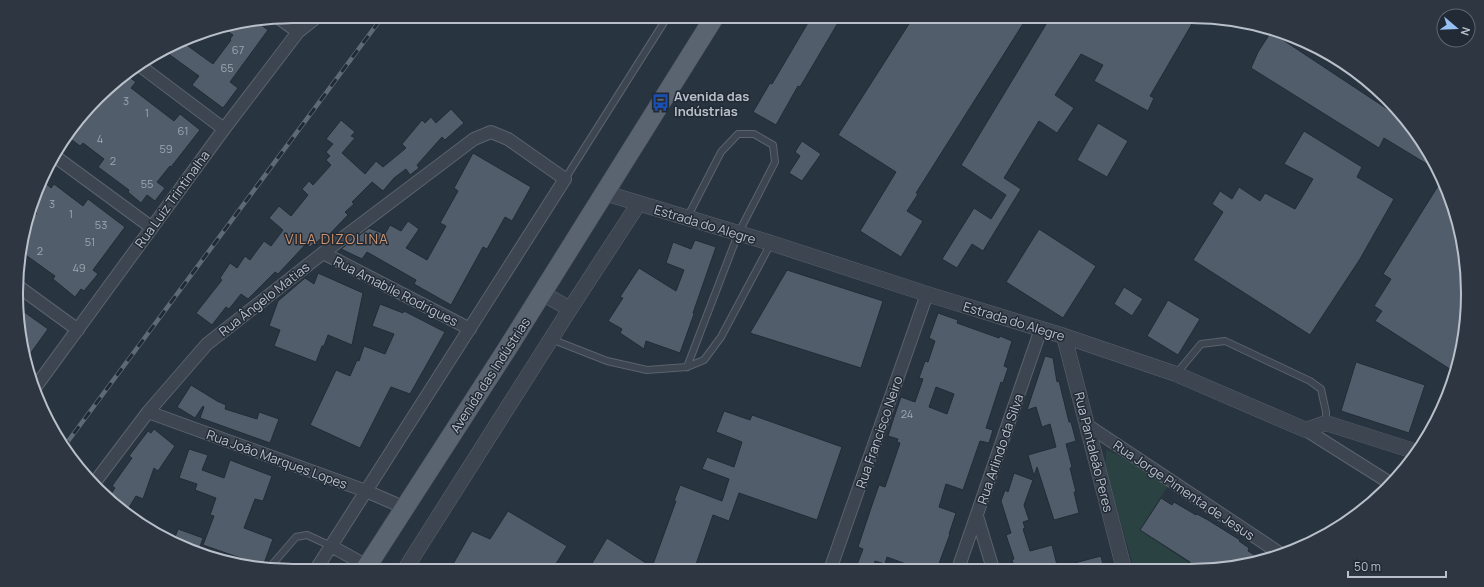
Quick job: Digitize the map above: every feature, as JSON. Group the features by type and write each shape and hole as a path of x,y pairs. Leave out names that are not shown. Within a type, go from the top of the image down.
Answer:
{"main road":[{"name":"Avenida das Indústrias","path":"368,564 542,293 711,23"}],"street":[{"path":"287,23 298,32"},
{"name":"Rua Luiz Trintinalha","path":"38,383 224,129 298,32 309,23"},
{"path":"144,69 224,129"},
{"name":"Rua Ângelo Matias","path":"97,479 148,412 207,344 323,253 474,139 491,132 508,139 565,179"},
{"path":"58,159 151,227"},
{"path":"319,564 565,179"},
{"name":"Estrada do Alegre","path":"605,193 1064,336 1176,374 1306,430"},
{"path":"408,564 550,339 639,203"},
{"name":"Rua Amabile Rodrigues","path":"323,253 470,329"},
{"path":"23,290 78,330"},
{"path":"542,293 570,309"},
{"name":"Rua Francisco Neiro","path":"832,564 927,294"},
{"name":"Rua Arlindo da Silva","path":"960,564 1041,329"},
{"name":"Rua Pantaleão Peres","path":"1064,336 1123,564"},
{"name":"Rua João Marques Lopes","path":"148,412 366,491 405,508"},
{"path":"1306,430 1326,423 1411,450"},
{"name":"Rua Jorge Pimenta de Jesus","path":"1087,425 1276,550"},
{"path":"1306,430 1386,481"},
{"path":"977,516 991,564"},
{"path":"331,546 359,564"}],"lane":[{"path":"565,179 664,23"},
{"path":"686,367 738,234 775,162 773,145 754,134 738,134 721,152 687,218"},
{"path":"550,339 607,361 647,370 686,367 704,360 721,337 771,244"},
{"path":"1176,374 1201,344 1225,341 1310,381 1320,389 1326,412 1326,423"},
{"path":"274,563 296,537 307,535 331,546"}],"green space":[{"path":"1106,450 1126,459 1169,484 1140,530 1189,563 1188,564 1133,564 1105,469"}],"building":[{"path":"808,23 838,23 800,87 798,86 776,125 753,112 770,83 772,84"},
{"path":"910,23 1024,23 916,193 918,194 907,211 923,221 901,257 860,231 896,172 838,135"},
{"path":"1047,23 1192,23 1150,96 1154,98 1148,111 1094,81 1103,65 1081,54 1055,95 1074,108 1057,133 1039,121 1004,178 1021,189 983,251 972,244 957,268 942,259 974,208 991,219 1006,195 961,165"},
{"path":"261,25 268,30 230,82 238,88 223,108 192,85 199,76 168,54 187,45 213,64 233,35 227,31"},
{"path":"1269,35 1281,39 1390,111 1415,143 1429,165 1384,138 1379,148 1251,68 1258,52"},
{"path":"130,78 136,82 131,88 174,121 180,114 200,130 171,167 170,166 157,182 165,188 155,201 147,195 141,203 128,192 129,190 98,167 104,159 83,143 80,146 71,140 79,129 102,102"},
{"path":"451,109 464,123 445,140 442,137 417,165 419,168 410,175 406,169 394,178 383,191 372,182 352,202 354,204 345,212 348,215 323,241 320,239 310,247 306,244 278,274 275,272 248,299 241,294 229,309 226,307 212,325 196,313 222,280 220,278 230,263 237,268 245,256 250,260 264,241 271,246 283,230 269,218 279,206 291,216 308,195 302,189 309,181 313,185 331,165 326,160 330,156 326,152 333,144 326,139 341,120 355,132 351,136 355,138 342,153 365,174 376,161 383,167 406,148 402,144 422,120 425,123 431,117 436,123"},
{"path":"1098,123 1128,141 1107,177 1077,160"},
{"path":"1304,131 1362,167 1357,177 1394,199 1360,259 1310,335 1193,260 1223,212 1212,204 1220,191 1232,199 1239,187 1260,201 1265,193 1295,209 1313,179 1284,164"},
{"path":"802,141 821,154 802,181 789,173 800,156 795,152"},
{"path":"473,153 531,187 512,221 505,217 487,249 483,247 451,305 414,284 416,280 367,252 362,259 341,249 369,228 385,234 390,225 401,231 408,221 419,229 406,248 427,260 446,226 440,223 458,191 454,188"},
{"path":"47,184 51,188 54,184 83,206 88,199 125,227 93,270 98,274 84,291 81,289 75,297 53,279 55,276 26,255 32,223 37,213 35,212"},
{"path":"1438,186 1452,223 1459,258 1461,294 1459,329 1450,369 1375,321 1382,311 1374,306 1391,279 1383,274"},
{"path":"1039,229 1096,266 1063,318 1006,282"},
{"path":"695,240 716,247 680,353 646,341 644,349 620,333 622,329 608,321 623,298 620,297 639,268 676,291 684,270 666,263 673,242 691,249"},
{"path":"787,270 883,301 861,368 750,333"},
{"path":"318,273 363,293 352,345 328,335 316,362 274,346 280,330 269,326 278,301 305,278 314,284"},
{"path":"1124,287 1143,299 1132,316 1114,304"},
{"path":"1168,300 1200,319 1178,355 1147,336"},
{"path":"380,304 403,313 404,311 445,332 410,394 391,387 360,448 310,425 336,370 350,376 357,360 359,361 364,346 385,354 394,334 372,326"},
{"path":"24,312 48,329 30,354 25,329"},
{"path":"938,313 958,320 957,323 1012,341 1004,366 1008,368 1003,383 1001,382 986,428 993,430 989,443 980,441 963,490 946,484 939,507 956,513 939,564 906,564 887,557 885,564 875,561 874,564 857,564 863,549 858,547 879,485 885,487 900,443 897,442 898,439 888,436 894,417 901,397 915,402 923,379 919,378 925,361 928,362 935,341 929,338","holes":["936,387 954,394 947,414 929,407"]},
{"path":"1045,356 1053,358 1057,382 1059,381 1069,422 1071,422 1076,441 1066,444 1072,467 1070,468 1079,513 1054,520 1037,467 1034,476 1028,455 1056,447 1050,424 1042,427 1036,407 1027,410"},
{"path":"1356,362 1425,385 1409,433 1341,411"},
{"path":"191,385 226,405 225,409 257,419 259,412 279,419 270,443 200,418 204,407 203,406 195,418 177,407"},
{"path":"724,411 750,420 752,415 842,447 817,520 739,493 729,521 713,515 696,564 653,564 676,501 674,501 680,485 722,501 729,479 702,469 707,457 734,467 742,442 716,432"},
{"path":"154,429 175,446 158,471 154,468 143,499 136,496 129,508 111,494 115,488 112,486 132,458 129,456 148,431 151,433"},
{"path":"189,449 208,455 202,470 224,478 230,460 272,476 263,501 255,499 244,528 273,539 264,562 245,560 203,545 214,516 210,515 216,498 195,490 197,484 179,478"},
{"path":"1014,473 1033,480 1024,505 1029,520 1023,522 1025,528 1023,529 1030,551 1052,545 1057,564 1013,564 1012,560 1014,559 1006,535 1011,533 1001,501 1005,490 1008,492"},
{"path":"1161,498 1172,505 1174,502 1208,520 1240,540 1239,541 1249,548 1248,551 1256,556 1226,562 1189,564 1190,562 1140,530"},
{"path":"508,511 567,546 556,564 453,564 472,531 490,539"},
{"path":"178,529 203,538 200,547 175,537"},
{"path":"607,538 647,564 592,564"},
{"path":"1101,556 1103,564 1071,564"}],"railway":[{"path":"68,442 378,23"}],"place":[{"name":"Avenida das Indústrias","path":"661,103"}],"district":[{"name":"VILA DIZOLINA","path":"337,239"}]}
